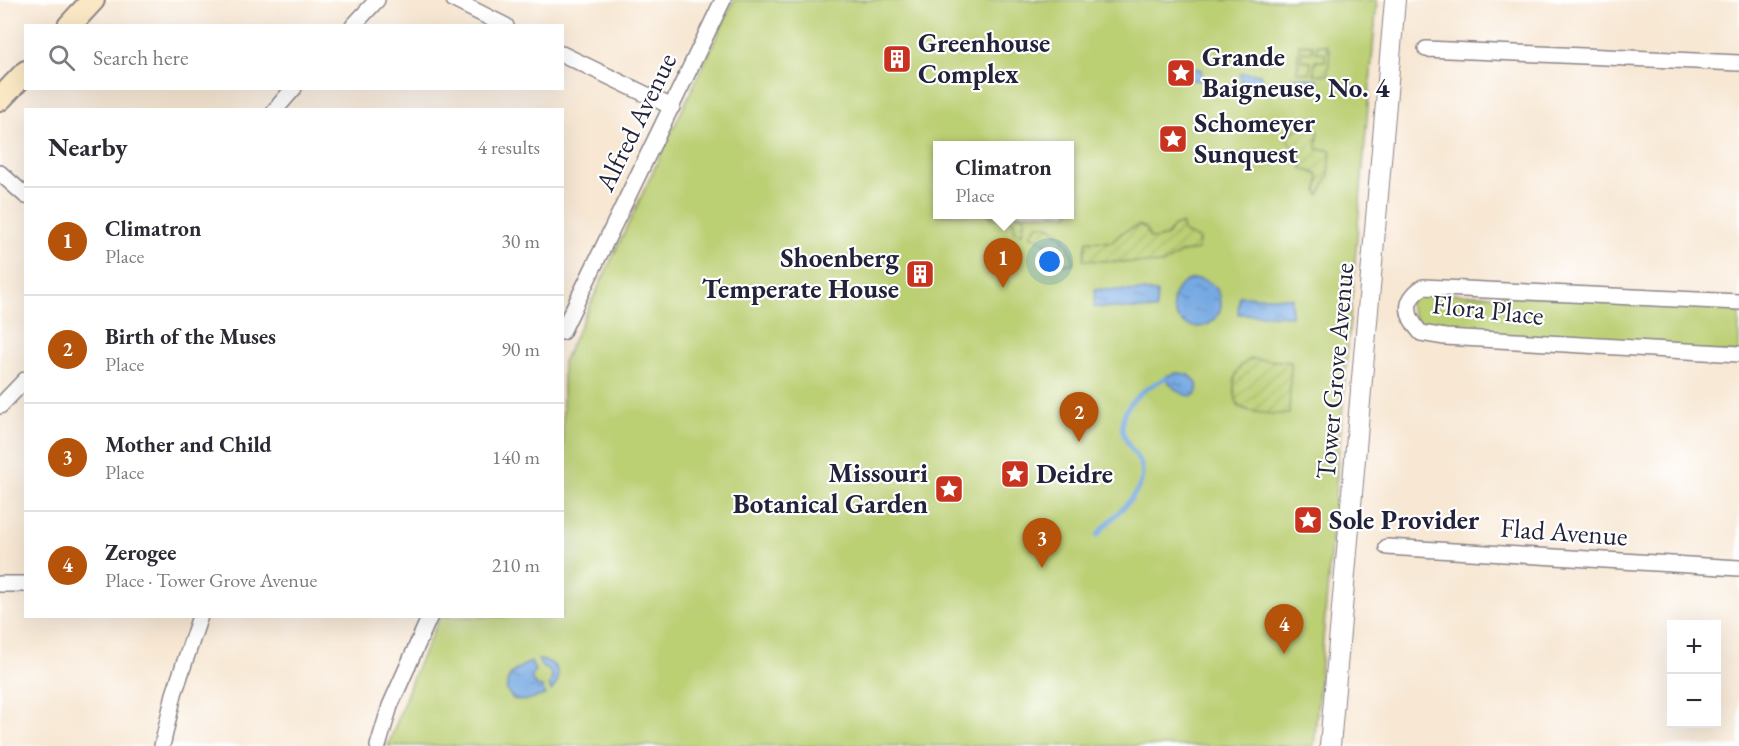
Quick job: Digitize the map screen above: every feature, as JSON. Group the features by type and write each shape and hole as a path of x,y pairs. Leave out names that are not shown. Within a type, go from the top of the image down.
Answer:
{"main road":[{"path":"71,24 93,0"},
{"path":"0,99 24,74"}],"street":[{"path":"355,24 377,0"},
{"path":"454,0 502,24"},
{"name":"Alfred Avenue","path":"564,328 723,0"},
{"name":"Tower Grove Avenue","path":"1330,746 1395,0"},
{"path":"1426,49 1739,63"},
{"path":"564,55 672,107"},
{"path":"276,108 292,90"},
{"path":"0,173 24,194"},
{"name":"Flora Place","path":"1739,302 1423,287 1413,293 1408,313 1421,333 1445,337 1739,354"},
{"path":"564,293 577,300"},
{"path":"0,406 24,381"},
{"name":"Flad Avenue","path":"1387,547 1739,568"},
{"path":"0,584 24,585"},
{"path":"162,746 174,694 199,618"},
{"path":"378,746 394,696 429,618"}],"green space":[{"name":"Missouri Botanical Garden","path":"734,0 1377,0 1314,746 388,746 416,669 440,618 564,618 564,360"},
{"path":"1299,44 1313,45 1312,52 1302,51 1301,60 1311,61 1310,73 1297,72"},
{"path":"1317,45 1327,45 1327,50 1330,50 1328,75 1314,74 1315,61 1325,61 1325,53 1316,52"},
{"path":"1302,127 1318,130 1317,149 1331,150 1329,175 1319,195 1317,192 1319,177 1302,168 1301,154 1288,140 1290,133"},
{"path":"999,219 1025,219 1022,233 1014,231 1014,221"},
{"path":"1182,224 1185,232 1199,239 1198,250 1182,252 1163,264 1083,260 1087,241 1112,242 1123,232 1139,225 1146,228 1150,238 1155,239 1167,236 1173,226"},
{"path":"1037,225 1051,228 1062,236 1070,249 1074,263 1063,265 1050,247 1030,235"},
{"path":"1413,293 1739,302 1739,354 1421,333 1409,304"},
{"path":"1252,359 1291,362 1289,414 1269,414 1239,407 1234,386 1235,379 1240,367"}],"water":[{"path":"1182,68 1201,69 1202,79 1200,81 1181,79 1177,73"},
{"path":"1240,74 1260,74 1264,81 1259,85 1241,84"},
{"path":"1293,77 1318,79 1317,90 1292,88"},
{"path":"1197,279 1214,286 1221,303 1214,320 1197,327 1180,320 1173,303 1180,286"},
{"path":"1095,289 1157,292 1156,310 1094,307"},
{"path":"1239,296 1292,298 1291,316 1238,314"},
{"path":"1176,373 1193,378 1197,384 1196,394 1192,396 1184,394 1173,387 1166,376"},
{"path":"538,660 550,663 557,671 557,681 551,691 549,685 551,674 542,667"},
{"path":"531,662 535,670 532,676 533,681 542,687 545,695 524,701 513,699 507,691 508,680 517,669"}],"waterway":[{"path":"1097,536 1135,494 1142,478 1140,462 1122,429 1126,410 1139,394 1166,378"}],"place":[{"name":"Greenhouse Complex","path":"897,59"},
{"name":"Grande Baigneuse, No. 4","path":"1181,73"},
{"name":"Schomeyer Sunquest","path":"1173,139"},
{"name":"Shoenberg Temperate House","path":"920,274"},
{"name":"Climatron","path":"1003,288"},
{"name":"Birth of the Muses","path":"1079,442"},
{"name":"Deidre","path":"1015,474"},
{"name":"Missouri Botanical Garden","path":"949,489"},
{"name":"Sole Provider","path":"1308,520"},
{"name":"Mother and Child","path":"1042,568"},
{"name":"Zerogee","path":"1284,654"}]}
